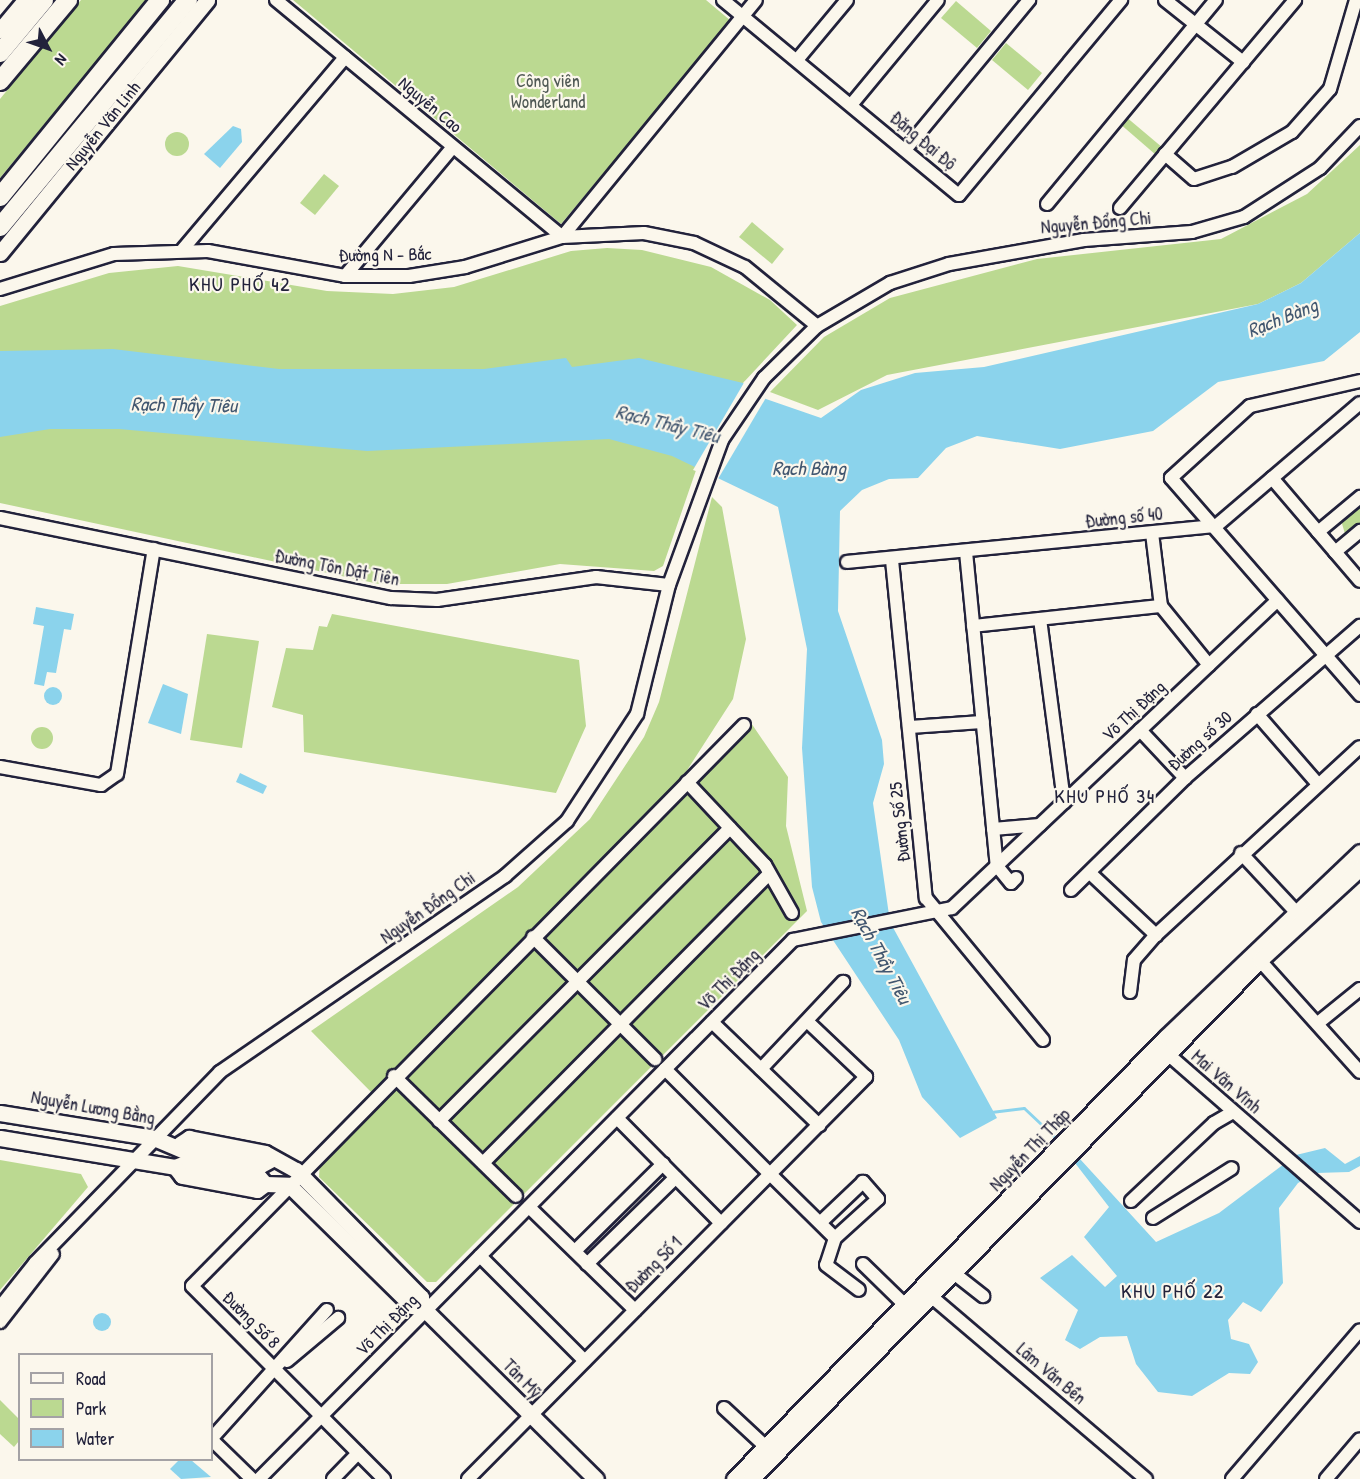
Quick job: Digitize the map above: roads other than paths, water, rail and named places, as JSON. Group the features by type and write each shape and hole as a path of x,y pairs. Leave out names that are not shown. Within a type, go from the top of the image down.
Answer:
{"highway":[{"path":"0,53 44,0"},
{"path":"0,81 68,0"},
{"name":"Nguyễn Văn Linh","path":"0,197 160,0"},
{"name":"Nguyễn Văn Linh","path":"0,227 188,0"}],"main road":[{"path":"0,30 25,0"},
{"name":"Nguyễn Văn Linh","path":"0,253 207,0"},
{"name":"Nguyễn Thị Thập","path":"751,1479 1058,1158 1256,956 1295,911 1360,852"},
{"name":"Nguyễn Thị Thập","path":"1256,956 1360,868"},
{"name":"Nguyễn Lương Bằng","path":"0,1113 154,1138 180,1144 185,1151 261,1165 270,1160 295,1180"},
{"path":"19,1142 25,1116"},
{"path":"0,1138 175,1167 182,1176 257,1190 265,1184 295,1180"},
{"name":"Nguyễn Thị Thập","path":"734,1479 906,1306 955,1274 1058,1158"},
{"name":"Tân Mỹ","path":"295,1180 355,1239 412,1306 424,1308 596,1479"}],"street":[{"name":"Nguyễn Cao","path":"276,0 562,237"},
{"name":"Đặng Đại Độ","path":"723,0 959,195 1121,0"},
{"path":"562,237 756,0"},
{"path":"796,60 847,0"},
{"path":"851,105 938,0"},
{"path":"905,150 1029,0"},
{"path":"1165,0 1243,62"},
{"path":"1047,204 1216,0"},
{"path":"1120,208 1295,0"},
{"path":"1166,154 1194,179 1232,167 1292,132 1330,88 1356,0"},
{"path":"183,249 345,57"},
{"name":"Nguyễn Đổng Chi","path":"3,1311 67,1234 154,1138 219,1072 505,876 561,828 591,791 637,714 669,585 688,527 731,425 786,355 817,326 890,283 949,264 1084,240 1192,232 1244,217 1320,168 1360,126"},
{"path":"345,276 453,147"},
{"name":"Đường N - Bắc","path":"0,290 114,254 183,249 345,276 437,273 562,237 644,233 694,243 745,267 817,326"},
{"path":"1360,381 1250,406 1171,478 1216,526 1360,695"},
{"path":"1216,526 1360,403"},
{"path":"1272,478 1360,580"},
{"path":"1318,532 1360,497"},
{"name":"Đường Tôn Dật Tiên","path":"0,518 415,601 579,578 669,585"},
{"name":"Đường số 40","path":"847,562 892,560 1216,526"},
{"path":"1335,552 1360,531"},
{"path":"1152,533 1161,606 1209,665"},
{"path":"0,767 101,785 117,774 154,549"},
{"path":"966,552 997,866 1011,883 1016,878"},
{"name":"Đường Số 25","path":"892,560 926,898 933,913 1043,1040"},
{"name":"Võ Thị Đặng","path":"260,1479 424,1308 480,1256 793,940 813,932 919,916 951,908 1278,600"},
{"path":"973,626 1161,606"},
{"path":"1040,619 1064,802"},
{"name":"Đường số 30","path":"1071,890 1185,778 1360,626"},
{"path":"1257,714 1317,783"},
{"path":"909,727 982,722"},
{"path":"295,1180 394,1076 744,725"},
{"path":"1140,730 1185,778"},
{"path":"1130,992 1134,960 1155,935 1240,853 1360,747"},
{"path":"687,782 769,874 792,913"},
{"path":"993,829 1040,825"},
{"path":"439,1121 730,828"},
{"path":"1240,853 1295,911"},
{"path":"1090,873 1155,935"},
{"path":"483,1163 769,874"},
{"path":"533,937 655,1059"},
{"path":"1256,956 1360,1072"},
{"path":"761,1068 843,982"},
{"path":"1318,1023 1360,988"},
{"name":"Đường Số 1","path":"468,1479 866,1077 807,1021"},
{"path":"712,1022 819,1125"},
{"name":"Mai Văn Vĩnh","path":"1163,1050 1360,1222"},
{"path":"665,1070 835,1238"},
{"path":"394,1076 516,1196"},
{"path":"1131,1201 1214,1123 1233,1112"},
{"path":"616,1118 721,1223"},
{"path":"574,1251 663,1164"},
{"path":"1153,1218 1232,1168"},
{"path":"587,1263 676,1177"},
{"name":"Đường Số 8","path":"295,1180 192,1286 384,1479"},
{"path":"820,1223 862,1182 878,1199 835,1238 826,1265 859,1290"},
{"path":"529,1207 635,1310"},
{"path":"480,1256 585,1361"},
{"path":"862,1264 906,1306"},
{"path":"955,1274 983,1296"},
{"name":"Lâm Văn Bền","path":"928,1293 1146,1479"},
{"path":"287,1361 288,1349 327,1310"},
{"path":"213,1438 287,1361 338,1318"},
{"path":"1232,1479 1360,1330"},
{"path":"724,1408 765,1446"},
{"path":"1326,1479 1360,1439"},
{"path":"213,1440 252,1479"},
{"path":"333,1479 358,1453"}],"water":[{"path":"233,126 241,129 242,142 220,168 204,154"},
{"name":"Rạch Bàng","path":"1360,233 1360,332 1324,361 1218,382 1153,431 1060,449 977,436 946,448 918,478 889,479 862,490 840,511 838,611 882,740 884,764 873,803 890,922 997,1118 960,1138 922,1097 899,1040 821,922 812,887 802,748 807,649 778,507 672,456 609,439 367,451 119,429 50,429 0,437 0,351 113,349 279,369 484,369 566,358 572,367 639,358 743,383 766,399 821,418 861,390 915,373 984,367 1258,304 1301,283"},
{"path":"36,607 74,614 71,630 64,629 56,673 47,672 44,686 34,684 44,626 33,624"},
{"path":"163,684 188,694 181,734 148,723"},
{"path":"53,687 59,690 62,696 59,702 53,705 47,702 44,696 47,690"},
{"path":"240,773 267,786 263,794 236,782"},
{"path":"1325,1148 1345,1164 1360,1156 1360,1166 1349,1172 1316,1173 1298,1183 1279,1208 1283,1283 1261,1312 1243,1302 1228,1320 1231,1339 1249,1344 1258,1362 1250,1374 1229,1373 1192,1396 1158,1392 1136,1364 1127,1336 1100,1337 1080,1349 1065,1340 1078,1310 1040,1278 1072,1255 1105,1287 1117,1276 1084,1237 1109,1207 1075,1163 1080,1159 1156,1242 1219,1213 1296,1155"},
{"path":"102,1313 108,1316 111,1322 108,1328 102,1331 96,1328 93,1322 96,1316"},
{"path":"178,1461 192,1461 211,1477 181,1479 170,1469"}],"waterway":[{"path":"991,1112 1024,1108 1058,1140"}],"district":[{"name":"KHU PHỐ 42","path":"240,283"},
{"name":"KHU PHỐ 34","path":"1105,795"},
{"name":"KHU PHỐ 22","path":"1173,1290"}],"park label":[{"name":"Công viên Wonderland","path":"548,92"}],"water label":[{"name":"Rạch Thầy Tiêu","path":"184,404"},
{"name":"Rạch Thầy Tiêu","path":"668,423"},
{"name":"Rạch Thầy Tiêu","path":"882,955"}]}
